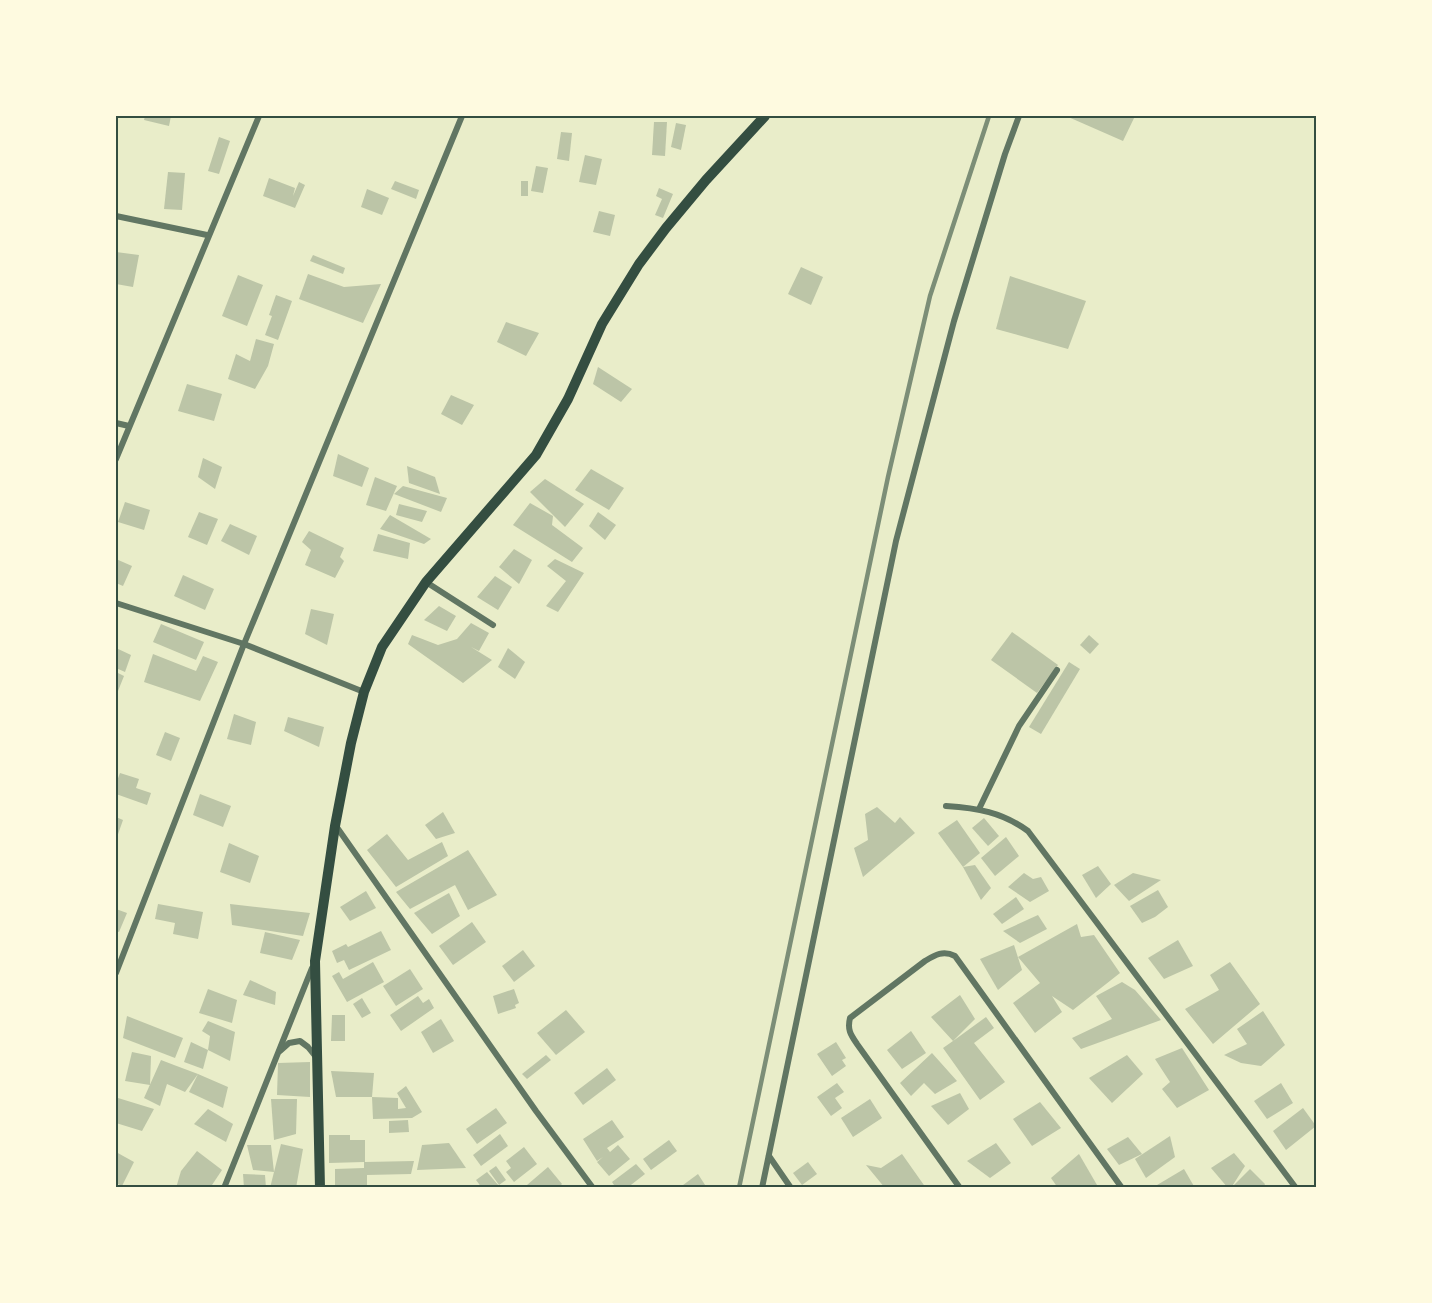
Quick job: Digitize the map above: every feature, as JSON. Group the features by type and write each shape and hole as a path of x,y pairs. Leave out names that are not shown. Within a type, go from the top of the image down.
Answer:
{"main road":[{"path":"320,1188 315,962 335,826 351,743 364,692 382,647 426,582 536,455 568,399 602,324 639,264 699,188 765,116"}],"street":[{"path":"116,459 207,235 259,116"},
{"path":"116,973 244,644 462,116"},
{"path":"762,1188 896,541 954,321 1005,154 1019,116"},
{"path":"116,216 207,235"},
{"path":"116,423 129,426"},
{"path":"426,582 493,625"},
{"path":"116,603 244,644 364,692"},
{"path":"979,809 1019,726 1057,670"},
{"path":"946,806 979,809 1016,823 1028,831 1296,1188"},
{"path":"335,826 593,1188"},
{"path":"960,1188 857,1044 848,1026 850,1018 936,954 948,952 955,956 1122,1188"},
{"path":"224,1188 315,962"},
{"path":"276,1057 289,1043 300,1041 316,1057"},
{"path":"769,1156 791,1188"}],"building":[{"path":"145,116 171,116 169,126 144,120"},
{"path":"1066,116 1135,116 1123,141"},
{"path":"654,122 667,122 665,156 652,155"},
{"path":"676,123 686,125 681,150 671,147"},
{"path":"561,132 572,133 569,161 557,159"},
{"path":"219,137 230,141 219,174 208,171"},
{"path":"585,155 602,159 596,185 579,182"},
{"path":"536,166 548,168 543,193 531,191"},
{"path":"168,172 185,173 182,210 164,209"},
{"path":"269,178 295,188 293,196 299,182 305,185 295,208 263,196"},
{"path":"395,181 419,190 416,199 391,189"},
{"path":"521,181 528,181 528,196 521,196"},
{"path":"659,188 673,194 663,218 655,215 662,199 656,196"},
{"path":"367,189 389,198 382,215 361,207"},
{"path":"599,211 615,215 610,236 593,232"},
{"path":"116,252 139,255 133,287 116,284"},
{"path":"313,255 345,268 343,274 310,261"},
{"path":"801,267 823,277 811,305 788,294"},
{"path":"308,274 344,287 381,284 363,323 299,299"},
{"path":"238,275 263,285 247,326 222,316"},
{"path":"1010,276 1086,301 1068,349 996,329"},
{"path":"276,295 292,301 278,340 265,335"},
{"path":"506,322 539,333 526,356 497,342"},
{"path":"256,339 274,344 268,366 255,389 228,379 236,354 250,361"},
{"path":"598,367 632,389 621,402 593,384"},
{"path":"187,384 222,394 214,421 178,411"},
{"path":"451,395 474,405 462,425 441,414"},
{"path":"338,454 369,468 362,487 333,476"},
{"path":"203,458 222,467 215,489 198,477"},
{"path":"407,466 435,477 440,494 409,483"},
{"path":"591,469 624,488 609,510 575,490"},
{"path":"375,477 397,486 386,511 366,505"},
{"path":"545,479 584,504 565,527 530,492"},
{"path":"403,486 447,498 441,512 394,494"},
{"path":"125,502 150,510 144,530 118,522"},
{"path":"530,503 553,516 552,525 583,548 572,562 513,525"},
{"path":"399,504 427,511 422,522 396,515"},
{"path":"199,512 218,519 207,545 188,537"},
{"path":"598,512 616,525 605,540 589,526"},
{"path":"390,515 431,539 424,544 380,529"},
{"path":"230,524 257,536 249,555 221,541"},
{"path":"309,531 344,548 340,557 344,561 335,578 305,565 311,550 302,542"},
{"path":"378,534 410,543 408,559 373,551"},
{"path":"514,549 532,560 519,584 499,567"},
{"path":"116,559 132,566 123,586 116,583"},
{"path":"555,559 584,573 558,612 546,606 566,581 547,566"},
{"path":"183,575 214,589 205,610 174,596"},
{"path":"495,576 512,587 498,610 477,597"},
{"path":"439,606 456,616 447,631 424,620"},
{"path":"311,609 334,614 327,645 305,634"},
{"path":"471,623 489,633 479,651 471,647 492,660 463,683 408,644 412,635 438,645 457,639"},
{"path":"161,624 204,642 196,660 153,642"},
{"path":"1012,632 1058,665 1037,693 991,660"},
{"path":"1089,635 1099,644 1090,654 1080,645"},
{"path":"116,648 131,655 125,672 116,668"},
{"path":"508,648 525,662 515,679 498,667"},
{"path":"153,654 196,671 203,656 218,662 200,701 144,682"},
{"path":"1069,662 1080,669 1041,734 1029,727"},
{"path":"116,672 124,676 116,696"},
{"path":"234,714 256,722 251,745 227,739"},
{"path":"288,717 324,727 319,747 284,731"},
{"path":"165,732 180,738 171,761 156,755"},
{"path":"120,773 139,779 136,788 151,793 147,805 116,794 116,780"},
{"path":"200,794 231,806 223,827 193,815"},
{"path":"877,807 895,823 900,817 915,833 863,877 854,848 868,840 865,814"},
{"path":"443,812 455,833 436,839 425,825"},
{"path":"116,817 123,820 116,840"},
{"path":"984,818 999,836 988,846 972,828"},
{"path":"957,820 980,853 963,867 938,833"},
{"path":"387,834 408,860 442,842 448,856 396,887 367,850"},
{"path":"1006,837 1019,856 995,876 981,858"},
{"path":"229,843 259,856 250,883 220,872"},
{"path":"468,850 497,895 468,910 455,885 410,909 396,892"},
{"path":"975,865 991,888 981,900 963,867"},
{"path":"1098,866 1111,884 1096,898 1082,875"},
{"path":"1024,873 1033,879 1041,877 1049,891 1030,902 1008,887"},
{"path":"1133,873 1161,880 1129,901 1114,885"},
{"path":"1158,890 1168,907 1142,923 1130,906"},
{"path":"366,891 376,908 350,921 340,907"},
{"path":"449,893 460,916 432,934 414,913"},
{"path":"1016,897 1024,909 1002,924 993,914"},
{"path":"158,904 203,912 198,939 173,934 175,923 155,919"},
{"path":"230,904 310,913 303,936 232,925"},
{"path":"116,909 127,913 119,932 116,931"},
{"path":"1038,915 1047,929 1020,943 1003,931"},
{"path":"472,922 486,942 453,965 439,946"},
{"path":"1077,924 1081,937 1094,935 1120,973 1073,1010 1052,996 1062,1012 1035,1033 1013,1003 1040,983 1018,957"},
{"path":"381,931 391,950 349,970 344,960 337,963 332,951 346,944 348,947"},
{"path":"265,932 300,940 292,960 260,953"},
{"path":"1178,940 1193,966 1164,979 1148,958"},
{"path":"1014,945 1022,970 998,990 980,959"},
{"path":"523,950 535,966 514,982 502,966"},
{"path":"373,962 384,982 347,1002 332,976 339,972 343,979"},
{"path":"1230,962 1260,1004 1213,1044 1185,1009 1219,990 1210,975"},
{"path":"410,969 423,989 396,1006 383,986"},
{"path":"250,980 276,992 275,1005 243,995"},
{"path":"1122,982 1135,990 1161,1020 1081,1049 1072,1038 1112,1019 1096,996"},
{"path":"208,989 237,1000 232,1023 199,1013"},
{"path":"514,989 519,1003 515,1005 516,1008 498,1014 493,996"},
{"path":"960,995 975,1019 953,1041 931,1017"},
{"path":"418,996 423,1003 429,999 434,1008 401,1031 390,1015"},
{"path":"362,998 371,1013 362,1018 353,1004"},
{"path":"566,1010 585,1032 556,1055 537,1033"},
{"path":"1263,1011 1285,1045 1261,1066 1241,1063 1224,1055 1247,1044 1237,1029"},
{"path":"332,1015 345,1015 345,1041 331,1041"},
{"path":"127,1016 183,1038 175,1058 123,1038"},
{"path":"986,1017 994,1028 974,1043 1005,1082 980,1100 943,1048"},
{"path":"441,1019 454,1041 433,1053 421,1032"},
{"path":"208,1021 235,1032 230,1061 208,1050 210,1036 202,1031"},
{"path":"911,1031 926,1053 902,1069 887,1050"},
{"path":"191,1042 208,1050 203,1069 184,1062"},
{"path":"836,1042 846,1058 842,1060 846,1066 832,1076 817,1054"},
{"path":"1182,1048 1209,1090 1177,1108 1162,1089 1170,1082 1155,1059"},
{"path":"132,1052 151,1056 150,1085 125,1081"},
{"path":"932,1053 957,1081 935,1094 924,1083 911,1096 900,1083"},
{"path":"546,1055 551,1060 527,1079 522,1074"},
{"path":"1127,1055 1143,1074 1112,1103 1089,1078"},
{"path":"161,1060 198,1074 185,1092 167,1084 160,1106 144,1098"},
{"path":"310,1062 310,1097 277,1095 278,1063"},
{"path":"607,1068 616,1080 583,1105 574,1093"},
{"path":"331,1071 374,1073 372,1097 336,1097"},
{"path":"198,1074 228,1087 223,1108 189,1092"},
{"path":"837,1083 844,1092 835,1098 842,1108 831,1116 817,1097"},
{"path":"1281,1083 1293,1103 1267,1119 1254,1101"},
{"path":"406,1086 422,1112 412,1118 373,1119 372,1097 398,1098 398,1109 406,1108 397,1093"},
{"path":"960,1093 969,1109 948,1125 931,1106"},
{"path":"118,1098 154,1109 142,1131 116,1123"},
{"path":"271,1099 297,1099 296,1134 274,1140"},
{"path":"870,1099 882,1118 853,1137 841,1118"},
{"path":"1040,1102 1061,1128 1032,1146 1013,1119"},
{"path":"496,1108 507,1123 477,1144 466,1129"},
{"path":"1303,1108 1316,1126 1286,1150 1273,1131"},
{"path":"208,1109 233,1124 226,1142 194,1124"},
{"path":"408,1120 409,1132 389,1133 389,1121"},
{"path":"612,1120 624,1137 607,1148 610,1152 618,1145 630,1159 609,1176 597,1162 603,1157 597,1161 583,1139"},
{"path":"500,1134 508,1146 481,1166 473,1155"},
{"path":"329,1135 350,1135 350,1140 365,1140 365,1162 414,1161 411,1174 367,1175 367,1188 335,1188 335,1169 364,1168 364,1162 329,1163"},
{"path":"1170,1136 1175,1157 1146,1178 1135,1159"},
{"path":"1128,1137 1142,1154 1119,1165 1107,1149"},
{"path":"669,1140 677,1151 651,1170 643,1159"},
{"path":"449,1143 466,1168 417,1170 422,1145"},
{"path":"996,1143 1011,1163 990,1178 967,1161"},
{"path":"281,1144 303,1149 296,1188 270,1188"},
{"path":"247,1145 271,1145 274,1172 253,1170"},
{"path":"524,1147 537,1164 514,1182 506,1172 511,1168 506,1161"},
{"path":"197,1151 222,1170 210,1188 176,1188 181,1171"},
{"path":"116,1152 134,1162 122,1186 116,1183"},
{"path":"1234,1153 1245,1166 1231,1188 1228,1188 1211,1168"},
{"path":"902,1154 926,1188 885,1188 866,1165 881,1168"},
{"path":"1079,1154 1097,1185 1092,1188 1058,1188 1051,1178"},
{"path":"808,1162 817,1174 802,1185 793,1173"},
{"path":"636,1164 645,1174 627,1188 616,1188 612,1182"},
{"path":"496,1166 506,1180 499,1185 489,1171"},
{"path":"548,1167 562,1184 558,1188 529,1188 527,1185"},
{"path":"1184,1169 1195,1188 1152,1188"},
{"path":"1250,1169 1265,1184 1263,1188 1231,1188"},
{"path":"487,1172 499,1186 497,1188 482,1188 476,1180"},
{"path":"243,1174 265,1175 266,1188 244,1188"},
{"path":"698,1174 707,1188 679,1188"}],"railway":[{"path":"739,1188 888,477 930,296 989,116"}]}
